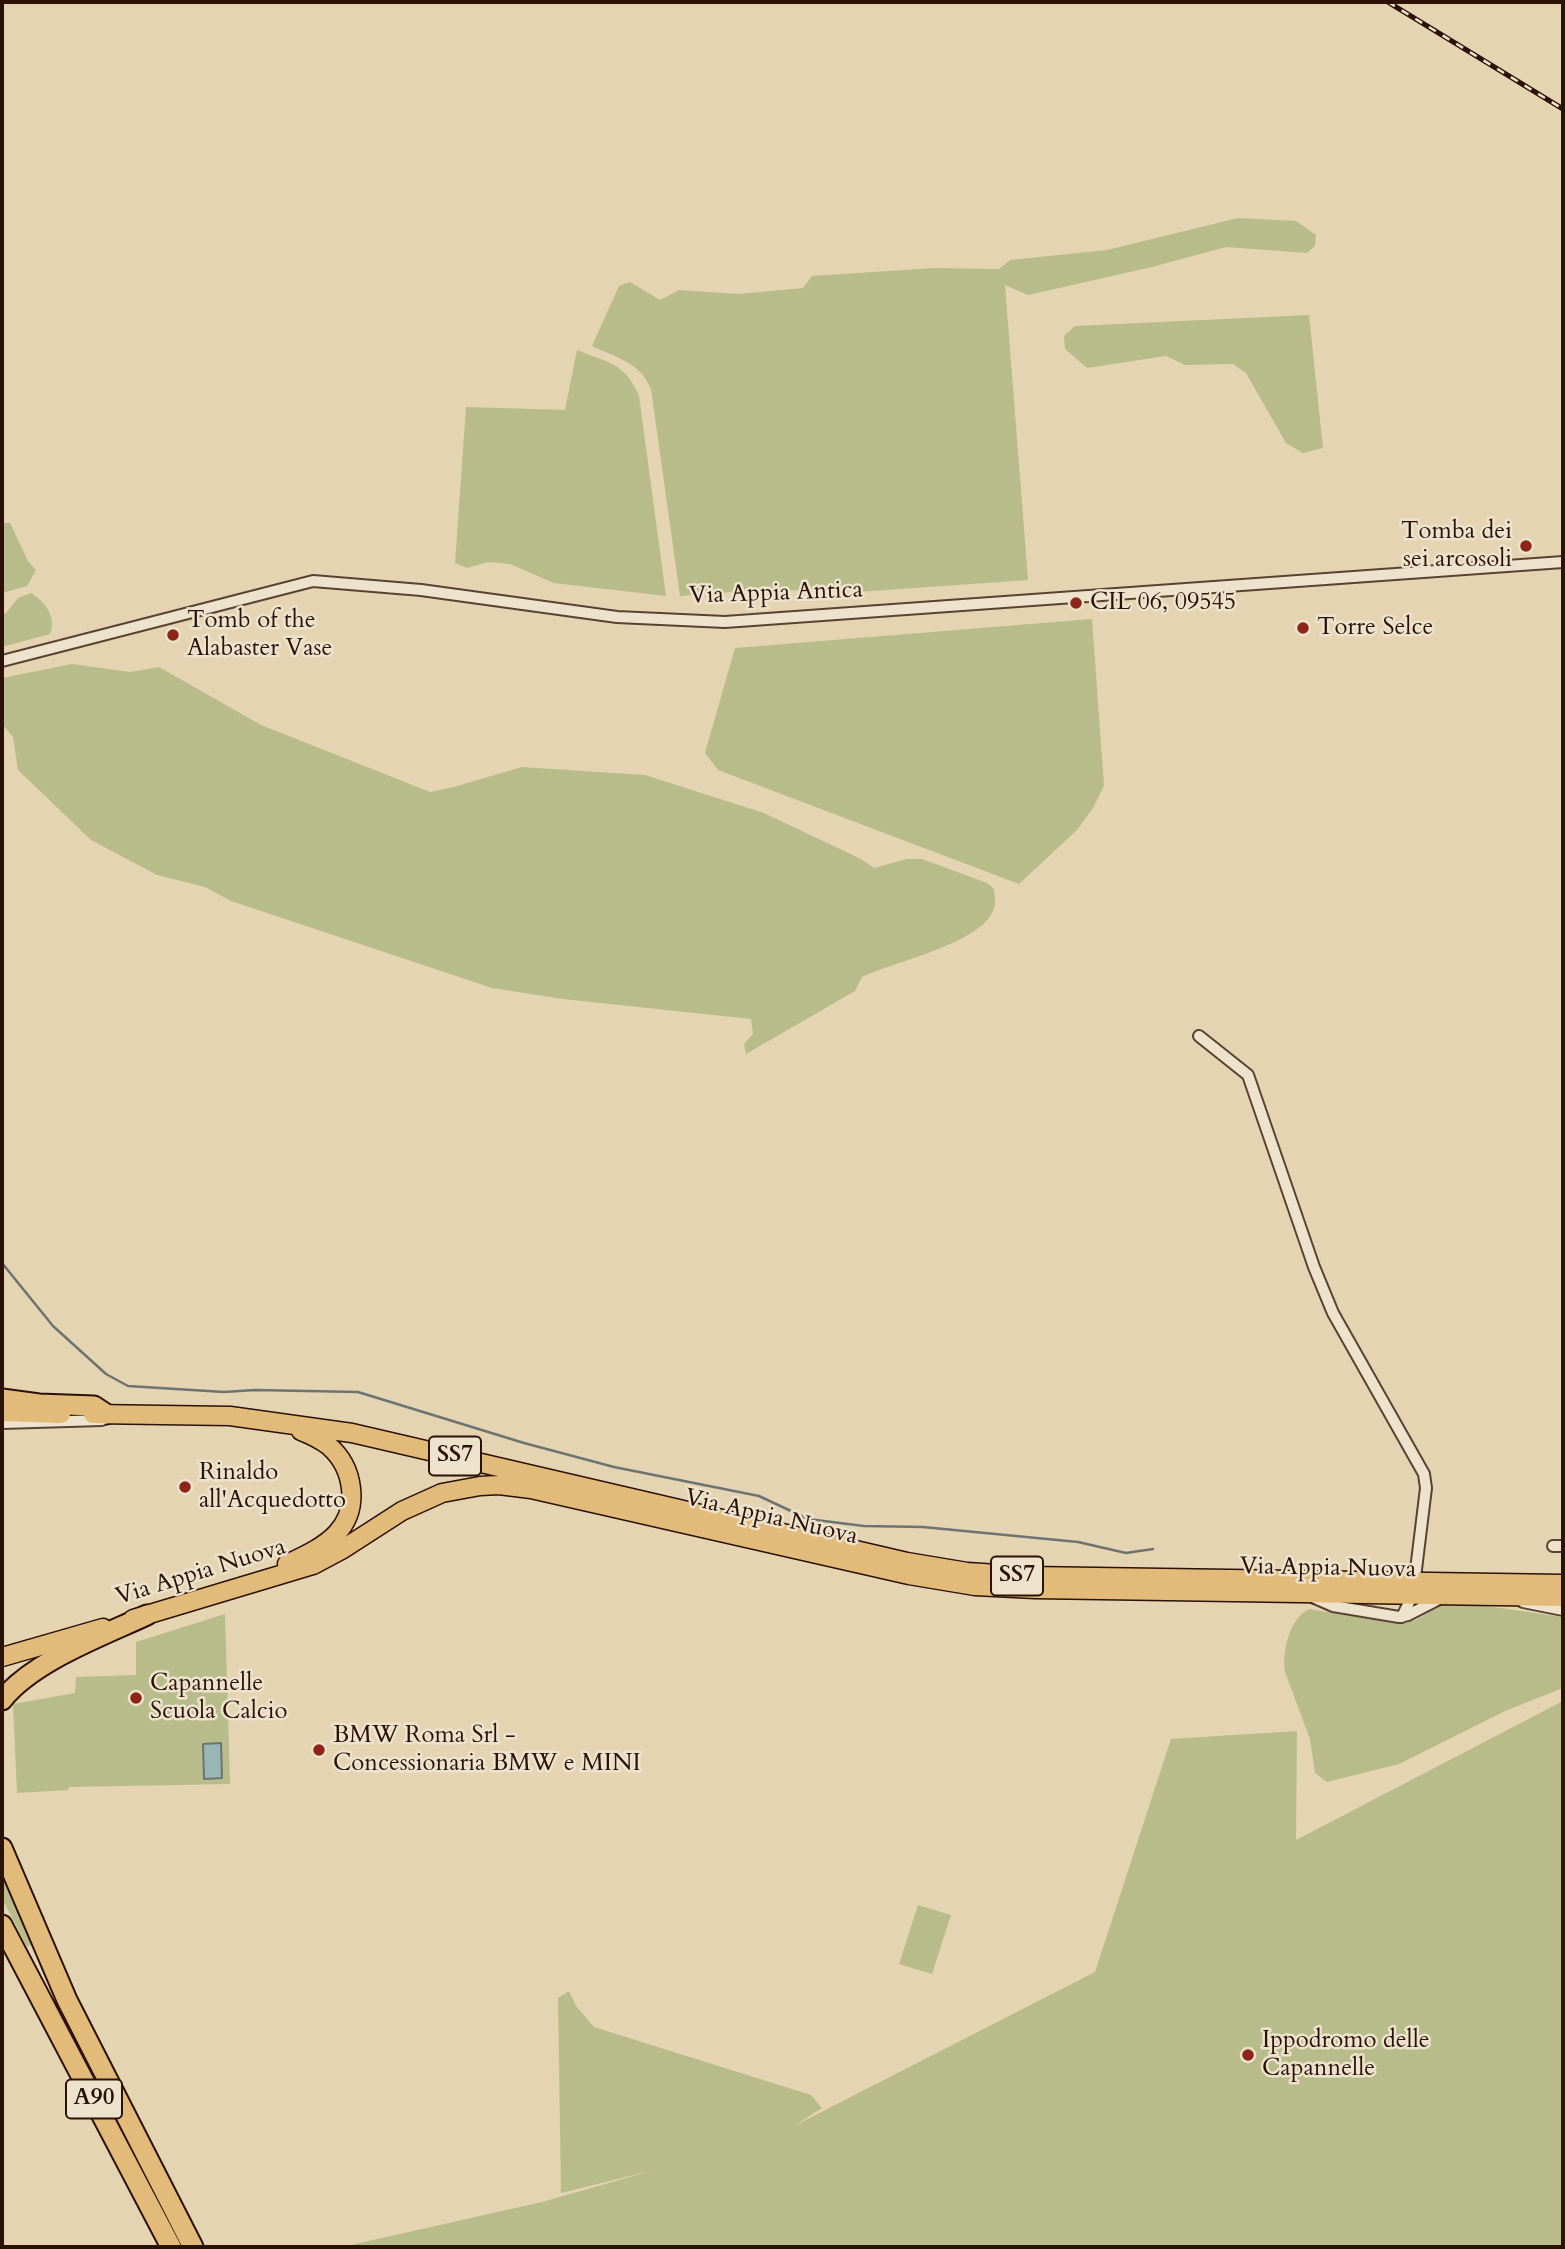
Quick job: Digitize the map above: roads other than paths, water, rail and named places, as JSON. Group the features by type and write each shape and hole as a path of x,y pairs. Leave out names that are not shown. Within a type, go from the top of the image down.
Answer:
{"highway":[{"path":"2,1399 39,1404 94,1406 106,1415"},
{"path":"2,1700 15,1685 36,1670 88,1642 148,1615"},
{"name":"A90","path":"2,1848 67,2000 193,2247"},
{"name":"A90","path":"2,1925 171,2247"}],"main road":[{"name":"Via Appia Nuova","path":"2,1412 230,1416 371,1436 893,1559 957,1571 1008,1576 1413,1588 1446,1595 1563,1597"},
{"path":"278,1575 285,1564 314,1550 338,1531 349,1514 352,1493 346,1471 334,1451 319,1439 281,1422"},
{"name":"Via Appia Nuova","path":"2,1657 313,1565 397,1514 428,1499 467,1487 499,1485 531,1489 909,1575 960,1584 1035,1589 1308,1594 1563,1584"}],"street":[{"name":"Via Appia Antica","path":"2,661 313,581 421,590 617,617 725,622 1563,562"},
{"path":"1199,1036 1248,1075 1314,1267 1333,1313 1423,1470 1426,1488 1413,1588 1402,1616"},
{"name":"Via Appia Nuova","path":"2,1423 84,1422 147,1415"},
{"path":"1308,1594 1333,1606 1402,1616 1446,1595"},
{"path":"1507,1596 1532,1605 1563,1610"}],"water":[{"path":"221,1743 222,1778 204,1779 203,1744"}],"waterway":[{"path":"2,1263 53,1326 106,1374 128,1386 224,1392 358,1392 524,1443 614,1467 759,1496 808,1519 864,1526 923,1527 1078,1542 1126,1553 1153,1549"}],"railway":[{"path":"1388,2 1563,109"}],"place":[{"name":"Tomba dei sei arcosoli","path":"1526,546"},
{"name":"CIL 06, 09545","path":"1076,603"},
{"name":"Torre Selce","path":"1303,628"},
{"name":"Tomb of the Alabaster Vase","path":"173,635"},
{"name":"Rinaldo all'Acquedotto","path":"185,1487"},
{"name":"Capannelle Scuola Calcio","path":"136,1698"},
{"name":"BMW Roma Srl - Concessionaria BMW e MINI","path":"319,1750"},
{"name":"Ippodromo delle Capannelle","path":"1248,2055"}]}
